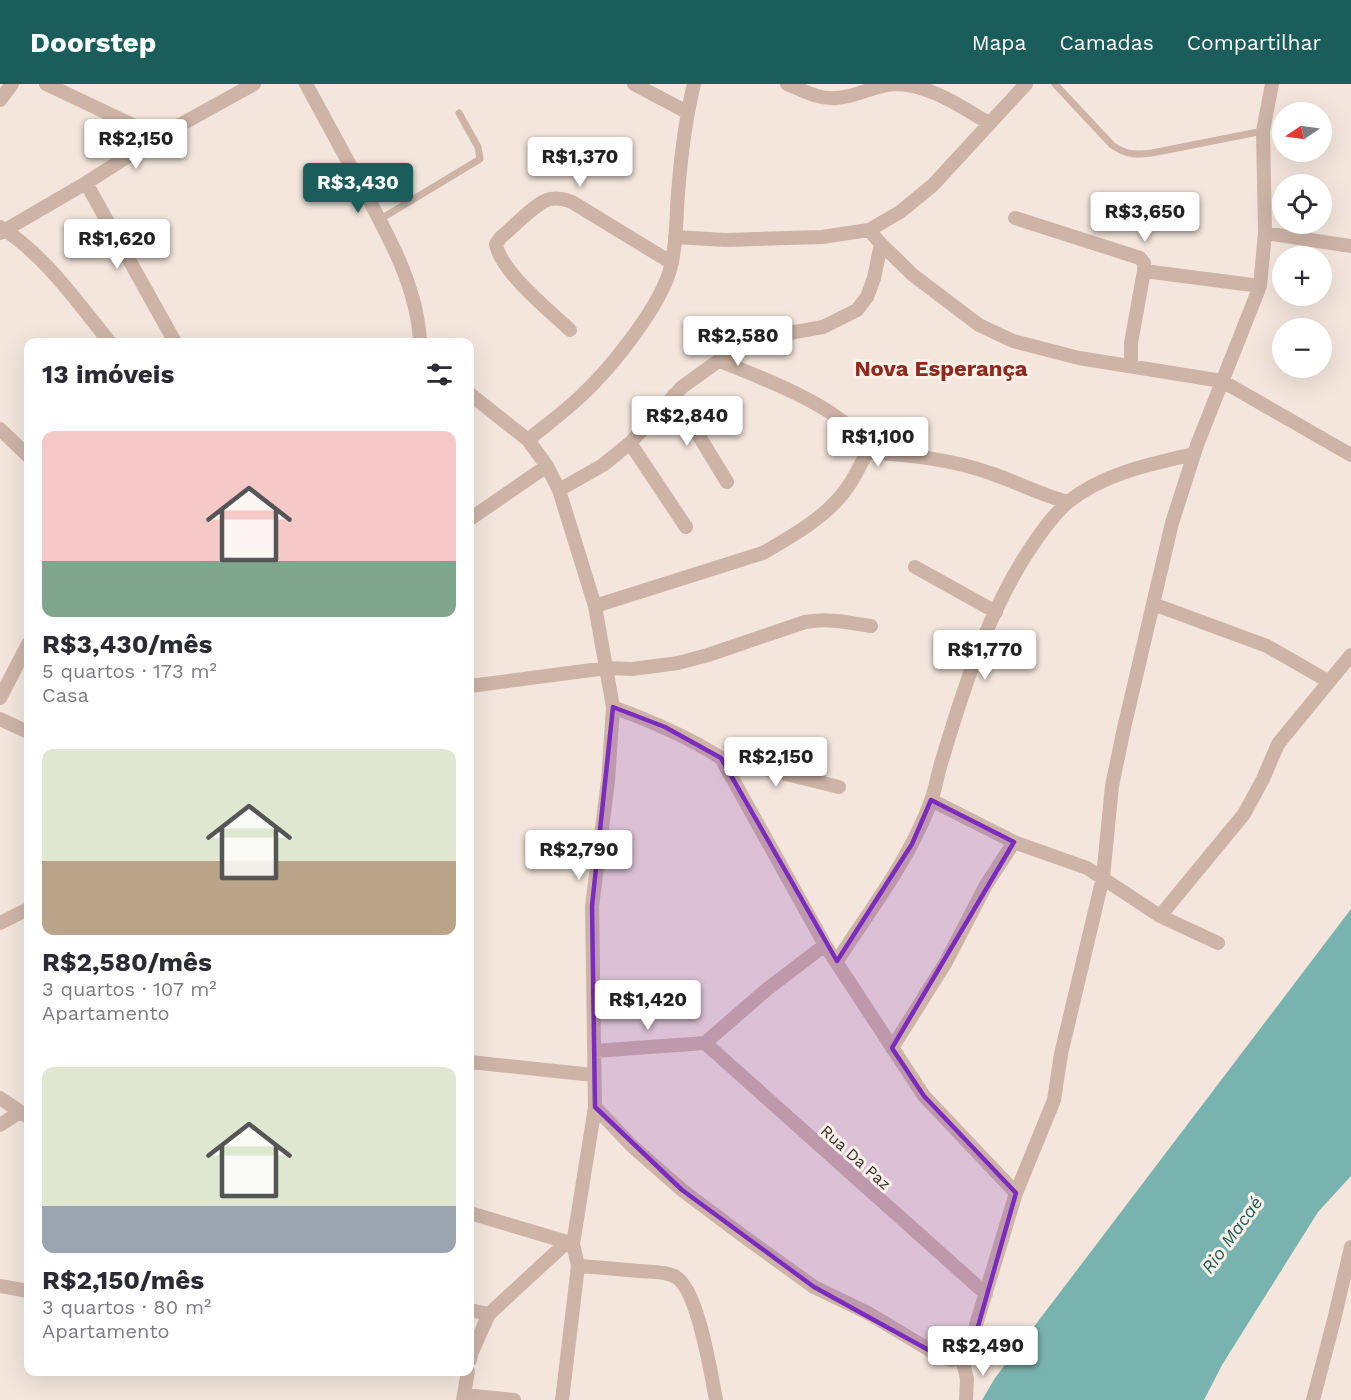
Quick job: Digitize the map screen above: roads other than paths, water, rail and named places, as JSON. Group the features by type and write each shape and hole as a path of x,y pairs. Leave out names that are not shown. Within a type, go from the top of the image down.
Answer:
{"street":[{"path":"0,100 12,84"},
{"path":"46,84 158,137"},
{"path":"106,338 59,280 36,256 1,230 86,183 158,137 254,84"},
{"path":"306,84 403,268 414,299 420,338"},
{"path":"634,84 687,112"},
{"path":"528,440 582,395 629,342 668,279 675,237 680,162 687,112 694,84"},
{"path":"787,84 834,99 850,96 870,88 895,84 918,88 941,97 989,123"},
{"path":"675,237 725,240 822,237 869,230 900,212 933,185 1026,84"},
{"path":"595,1107 632,1146 682,1190 814,1287 868,1313 943,1358 952,1360 962,1358 971,1351 1016,1193 1054,1100 1061,1054 1103,877 1112,786 1172,523 1194,454 1260,286 1265,233 1263,131 1272,84"},
{"path":"86,183 174,338"},
{"path":"570,330 516,278 498,254 496,244 501,237 549,199 562,198 572,202 672,263"},
{"path":"1015,218 1130,253 1144,263 1134,322 1131,366"},
{"path":"869,230 880,244 913,275 979,325 1013,341 1079,358 1222,381 1351,455"},
{"path":"1265,233 1351,246"},
{"path":"559,490 603,465 630,443 674,395 744,345 761,338 823,327 857,310 867,297 874,278 880,244"},
{"path":"1144,271 1260,286"},
{"path":"720,361 782,388 830,413 853,431 867,452"},
{"path":"674,395 727,482"},
{"path":"474,397 528,440 547,466 559,490 596,606 613,707 608,781 592,906 595,1107 570,1243 578,1266 562,1400"},
{"path":"0,429 24,452"},
{"path":"630,443 686,527"},
{"path":"867,452 920,456 989,472 1049,497 1068,502"},
{"path":"596,606 763,553 829,508 847,489 867,452"},
{"path":"837,961 912,844 931,800 964,692 996,612 1020,562 1068,502 1102,482 1141,466 1194,454"},
{"path":"474,516 547,466"},
{"path":"915,567 996,612"},
{"path":"1153,604 1267,646 1328,681"},
{"path":"474,685 607,668 633,669 678,663 708,656 805,622 817,620 826,619 871,626"},
{"path":"0,698 24,652"},
{"path":"1160,916 1244,814 1278,744 1351,655"},
{"path":"613,707 695,741 721,758 839,787"},
{"path":"0,719 24,730"},
{"path":"721,758 825,945 924,1096 1016,1193"},
{"path":"931,800 1014,842 1087,868 1160,916 1218,943"},
{"path":"892,1048 946,962 986,885 1014,842"},
{"path":"0,923 24,911"},
{"path":"594,1051 705,1043 766,990 825,945"},
{"name":"Rua Da Paz","path":"705,1043 986,1294"},
{"path":"474,1063 593,1075"},
{"path":"0,1098 24,1114"},
{"path":"0,1125 24,1114"},
{"path":"474,1214 570,1243"},
{"path":"474,1347 489,1314 570,1243"},
{"path":"1313,1400 1351,1247"},
{"path":"578,1266 656,1272 673,1275 682,1280 693,1301 716,1400"},
{"path":"0,1286 24,1290"},
{"path":"474,1311 489,1314"},
{"path":"962,1358 967,1378 966,1400"},
{"path":"467,1376 463,1397 514,1400"}],"lane":[{"path":"1055,84 1122,153 1135,155 1152,153 1263,131"},
{"path":"379,220 480,159 478,147 459,113"}],"water":[{"name":"Rio Macaé","path":"1351,909 1351,1176 1318,1212 1222,1365 1204,1400 982,1400 995,1378"}],"district":[{"name":"Nova Esperança","path":"941,368"}]}
